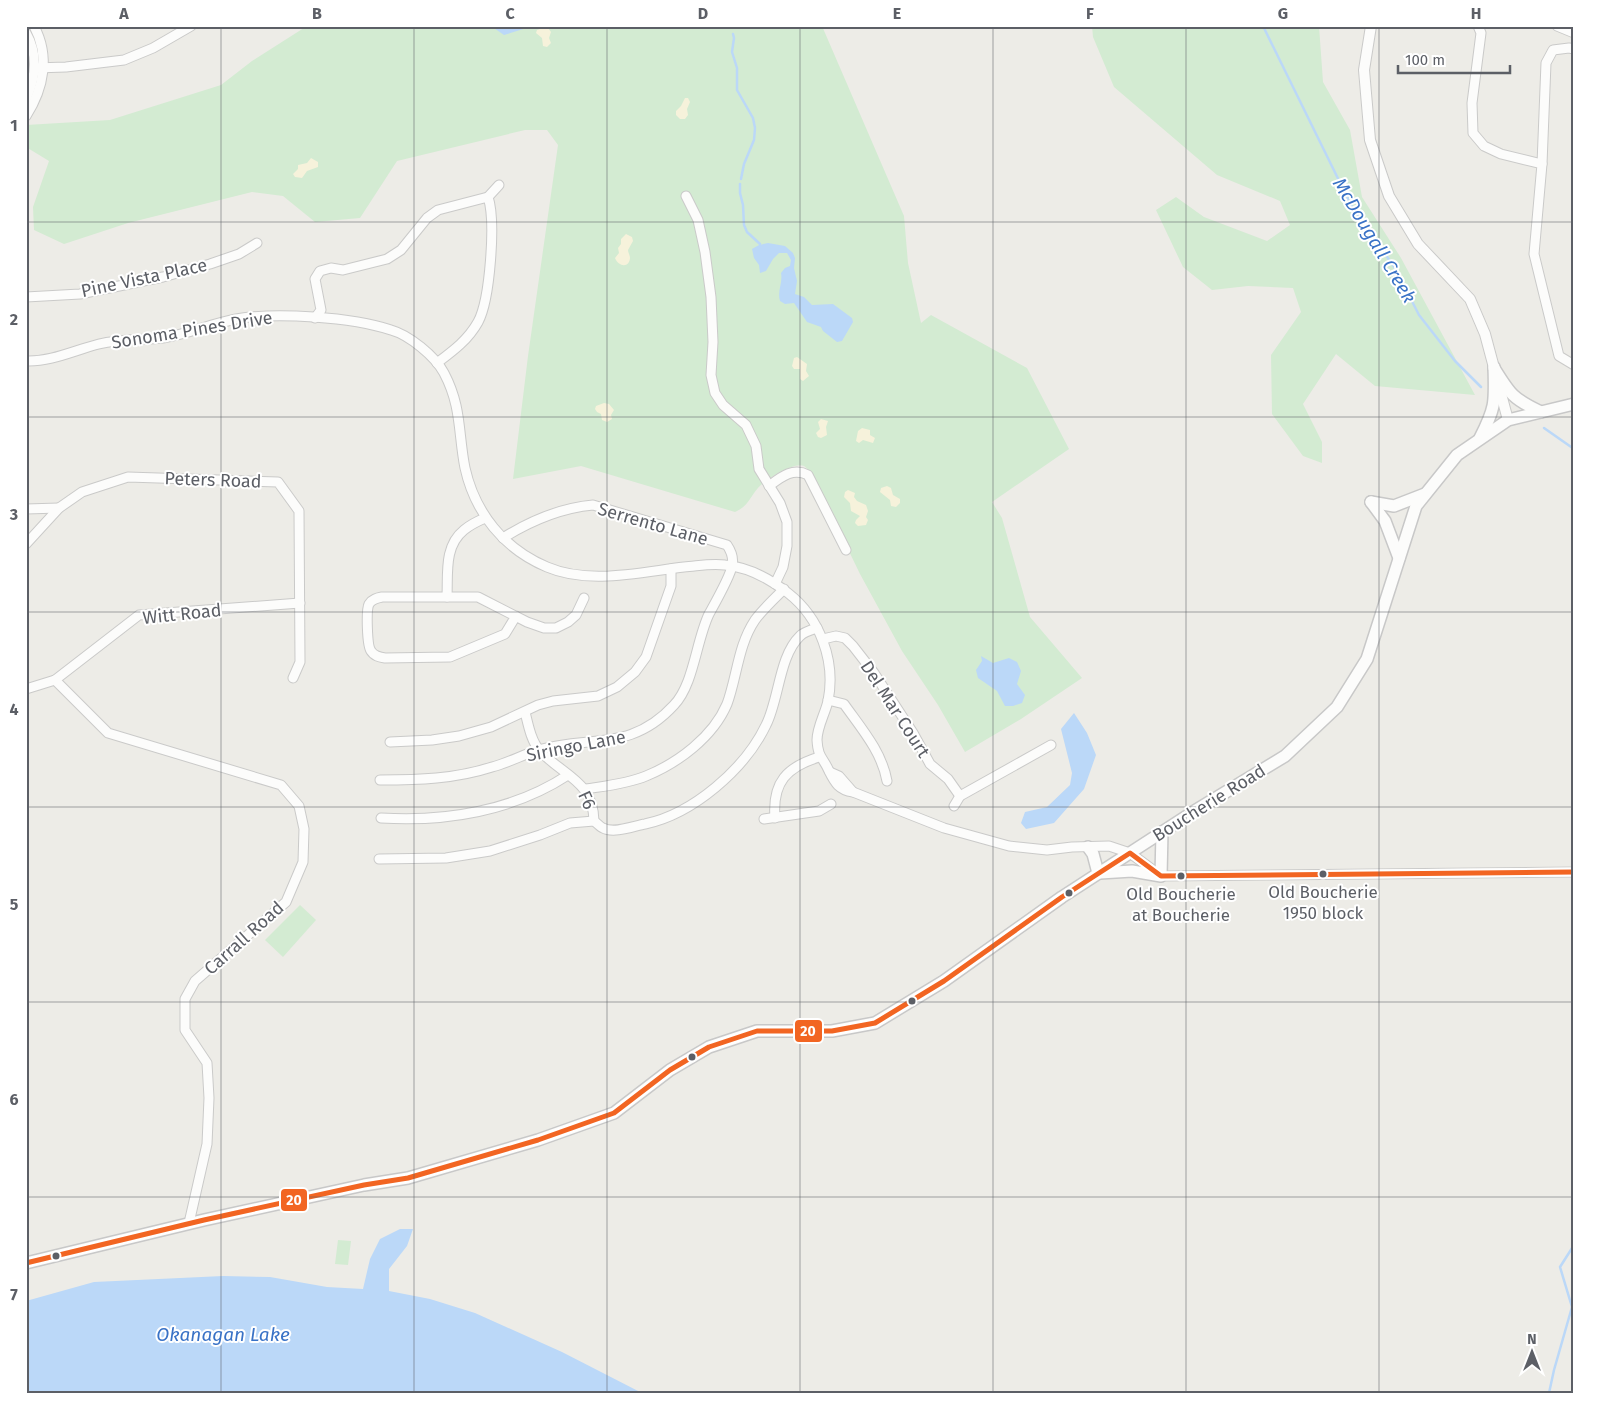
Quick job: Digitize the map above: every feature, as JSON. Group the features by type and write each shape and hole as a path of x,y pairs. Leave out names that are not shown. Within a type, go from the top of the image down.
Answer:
{"main road":[{"path":"1494,367 1510,394 1524,404 1541,412"},
{"path":"1479,440 1494,411 1494,367"},
{"name":"Boucherie Road","path":"26,1263 189,1223 364,1185 408,1178 538,1140 614,1113 670,1070 709,1047 757,1031 832,1031 875,1023 944,981 1098,873 1285,756 1337,707 1367,659 1416,506 1457,455 1508,420 1574,404"},
{"path":"1399,558 1385,521 1370,502 1394,506 1426,493"},
{"path":"1088,847 1093,854 1098,873 1132,870 1161,876 1162,832"}],"street":[{"path":"26,116 38,93 43,53 34,26"},
{"path":"40,68 124,60 153,48 191,26"},
{"path":"1371,26 1364,70 1370,140 1389,196 1418,244 1470,299 1485,334 1508,420"},
{"path":"1478,26 1481,32 1472,103 1473,133 1484,146 1501,154 1542,164"},
{"path":"1557,26 1574,33"},
{"path":"26,33 40,68 26,99"},
{"path":"1574,49 1553,50 1546,63 1542,164 1534,254 1559,356 1574,365"},
{"path":"314,318 320,310 315,279 320,271 331,268 343,270 387,259 401,250 427,218 438,210 488,197 499,185"},
{"path":"686,196 698,220 705,252 711,298 713,342 711,375 715,393 723,405 746,425 756,446 758,469 780,503 786,522 786,546 783,567 775,584"},
{"path":"437,363 466,340 479,321 485,302 492,234 491,205 488,197"},
{"name":"Pine Vista Place","path":"26,297 80,294 155,279 239,254 257,243"},
{"name":"Sonoma Pines Drive","path":"26,361 40,361 102,343 164,338 237,319 266,316 364,323 392,330 419,346 443,371 454,394 458,411 465,467 470,487 485,518 494,530 517,551 555,570 587,576 619,575 708,565 732,567 754,572 784,589 803,606 823,639 828,658 830,677 828,700 817,736 820,757 830,772 832,780 844,791 853,792 944,828 1010,846 1047,850 1109,846 1130,853"},
{"path":"769,486 792,472 808,474 846,550"},
{"name":"Peters Road","path":"26,544 59,508 82,492 128,477 278,482 299,511 300,662 293,678"},
{"name":"Serrento Lane","path":"503,538 520,527 558,512 578,506 593,505 727,545 732,552 732,567"},
{"path":"26,509 59,508"},
{"path":"447,597 449,554 453,542 464,530 485,518"},
{"name":"Siringo Lane","path":"380,780 424,780 455,776 492,767 539,750 569,744 608,741 634,734 652,724 674,706 684,694 706,620 732,567"},
{"path":"390,742 432,740 460,736 491,728 538,705 553,701 598,696 617,687 635,672 646,657 671,586 672,569"},
{"path":"586,789 609,786 644,777 668,766 692,748 713,727 726,705 742,650 754,621 784,589"},
{"path":"516,616 505,634 450,657 384,658 376,656 368,646 368,608 374,599 382,597 478,597 544,628 556,628 568,622 576,615 584,598"},
{"name":"Witt Road","path":"26,689 55,680 140,615 300,603"},
{"path":"379,859 446,858 490,851 570,823 594,821 604,829 616,830 649,823 680,810 710,792 736,770 754,747 766,725 778,690 783,667 792,646 801,635 817,628"},
{"name":"Del Mar Court","path":"823,639 836,636 845,638 853,646 874,673 913,733 930,764 948,779 960,796"},
{"name":"Carrall Road","path":"55,680 108,733 281,785 299,806 304,829 303,862 286,902 195,981 185,999 185,1030 208,1063 209,1098 207,1144 189,1223"},
{"path":"828,700 844,704 878,754 885,772 886,781"},
{"name":"F6","path":"525,712 531,735 539,750 586,789 594,807 594,821"},
{"path":"954,806 960,796 1051,746"},
{"path":"775,818 776,792 789,771 802,762 820,757"},
{"path":"381,818 410,820 450,817 487,810 525,797 552,785 568,775"},
{"path":"764,819 819,810 831,804"},
{"path":"1130,853 1161,876 1574,872"}],"green space":[{"path":"307,26 822,26 904,216 908,263 921,323 931,315 1027,368 1069,449 992,502 1002,518 1030,617 1082,678 1021,719 965,752 938,705 902,651 860,574 812,475 804,466 788,468 770,478 758,488 744,506 735,512 581,466 513,479 528,356 558,145 547,130 525,130 397,161 360,218 315,222 283,196 252,192 128,223 64,244 34,230 33,207 49,161 26,147 26,125 110,120 221,85 252,61"},
{"path":"1092,26 1319,26 1323,82 1350,130 1362,197 1401,258 1475,395 1375,386 1336,354 1303,404 1322,442 1322,463 1303,456 1272,414 1271,355 1301,312 1293,288 1248,286 1212,290 1183,267 1156,210 1176,197 1204,217 1267,241 1290,225 1280,201 1217,175 1114,87 1093,37"},
{"path":"300,905 316,920 283,957 265,940"},
{"path":"338,1240 351,1241 348,1265 335,1264"}],"sand":[{"path":"548,28 551,32 549,38 551,43 547,47 543,46 542,38 536,33 537,30"},
{"path":"685,98 688,98 690,102 687,109 688,115 685,119 680,119 676,115 676,111"},
{"path":"311,158 318,162 318,167 307,171 302,178 295,177 293,174 298,169 298,165 307,163"},
{"path":"626,234 632,237 633,241 628,250 630,257 628,264 623,265 618,263 615,258 619,253 618,248 621,244 621,239"},
{"path":"797,357 807,364 806,371 809,376 803,381 800,379 800,369 794,369 792,366 794,358"},
{"path":"604,403 609,404 614,410 611,415 612,419 607,422 602,420 601,414 595,409 596,406"},
{"path":"821,419 828,421 826,427 827,435 821,438 816,433 820,429 818,422"},
{"path":"862,428 870,430 870,435 875,438 873,443 863,440 859,443 856,441 858,431"},
{"path":"887,486 891,488 893,495 900,499 900,503 896,507 891,506 890,500 880,492 881,488"},
{"path":"848,490 855,493 854,497 857,501 866,505 868,511 866,517 868,520 866,525 858,526 855,523 860,516 851,511 850,503 844,497 845,492"}],"water":[{"path":"491,26 533,26 504,35"},
{"path":"768,243 785,246 793,253 797,281 795,294 804,297 812,305 833,304 852,318 853,322 842,341 837,342 823,331 821,327 807,322 794,303 785,304 780,301 781,273 790,266 791,260 787,253 779,253 766,271 760,273 759,265 754,258 752,249"},
{"path":"981,656 993,663 1009,658 1017,662 1021,671 1017,684 1025,695 1022,703 1005,706 997,691 978,678 976,670 982,661"},
{"path":"1074,713 1087,733 1096,755 1084,789 1054,823 1026,829 1021,823 1025,812 1047,807 1070,785 1072,773 1061,729"},
{"name":"Okanagan Lake","path":"400,1229 413,1229 407,1246 389,1269 389,1291 430,1299 475,1313 562,1352 642,1393 26,1393 26,1301 94,1282 223,1276 270,1277 327,1287 363,1289 370,1259 380,1239"}],"waterway":[{"name":"McDougall Creek","path":"1263,26 1352,207 1395,268 1419,315 1455,361 1481,387"},
{"path":"733,34 732,52 737,68 737,90 753,118 755,128 754,140 744,164 741,179"},
{"path":"740,184 744,225 747,232 760,244"},
{"name":"McDougall Creek","path":"1544,428 1574,449"},
{"name":"McDougall Creek","path":"1549,1393 1572,1307 1560,1267 1574,1245"}],"transit line":[{"name":"20","path":"26,1263 204,1220 364,1185 408,1178 538,1140 614,1113 670,1070 709,1047 757,1031 832,1031 875,1023 944,981 1062,897 1130,853 1161,876 1574,872"}],"place":[{"name":"Old Boucherie 1950 block","path":"1323,874"},
{"name":"Old Boucherie at Boucherie","path":"1181,876"}]}
